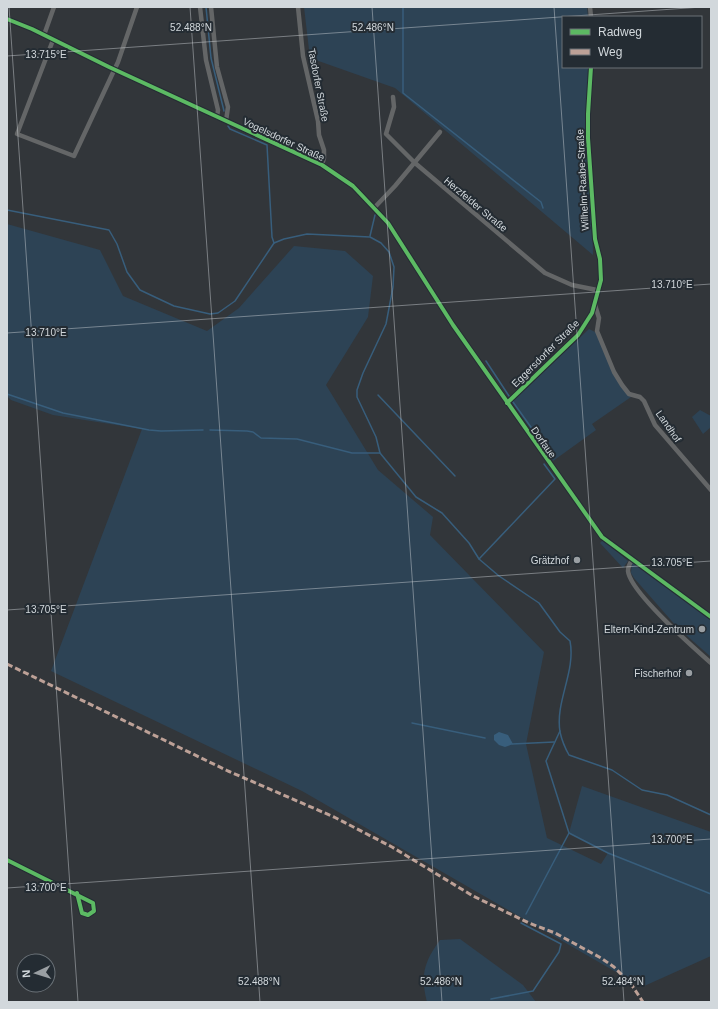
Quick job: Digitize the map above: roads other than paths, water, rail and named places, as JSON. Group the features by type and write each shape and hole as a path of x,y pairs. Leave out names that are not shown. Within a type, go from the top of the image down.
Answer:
{"street":[{"path":"44,35 54,7"},
{"path":"53,40 17,134 74,156 114,69 137,7"},
{"path":"200,7 206,60 218,110 217,117"},
{"path":"211,7 218,67 228,107 226,121"},
{"name":"Tasdorfer Straße","path":"298,7 303,56 318,121 319,135 324,150 322,165"},
{"name":"Vogelsdorfer Straße","path":"7,19 322,165 354,186 375,207 396,234 453,325 507,403"},
{"name":"Wilhelm-Raabe-Straße","path":"591,68 588,132 595,239 600,259 601,280 597,290"},
{"name":"Herzfelder Straße","path":"393,97 394,107 386,134 415,164 544,273 572,285 597,290"},
{"path":"375,207 415,164 440,132"},
{"name":"Eggersdorfer Straße","path":"507,403 578,335 586,325 595,305 597,290"},
{"name":"Landhof","path":"595,305 599,318 597,331 614,372 622,385 629,394 640,397 644,401 655,425 711,490"},
{"name":"Dorfaue","path":"507,403 602,537 711,617"},
{"path":"632,560 628,572 630,579 649,603 673,629 711,663"},
{"path":"7,860 77,894 93,902 94,911 92,914 88,915 82,913 77,894"}],"waterway":[{"path":"206,7 211,58 224,111"},
{"path":"403,7 403,93 541,202 543,208"},
{"path":"228,126 230,129 267,145 272,237 274,243"},
{"path":"7,210 109,230 117,244 127,272 140,290 174,306 210,314 218,313 235,301 274,243 284,239 307,234 370,237 381,243 389,252 394,267 393,287 386,324 363,373 357,390 357,397 376,437 380,453 416,497 442,513 469,543 479,559 499,576 539,603 560,632 570,641 570,664 559,720 560,732 569,755 612,770 642,790 667,795 711,815"},
{"path":"370,236 375,215"},
{"path":"486,361 509,396"},
{"path":"7,394 63,413 149,430 203,430"},
{"path":"378,395 455,476"},
{"path":"513,402 553,458"},
{"path":"210,430 247,431 253,432 261,438 297,439 352,453 380,453"},
{"path":"479,559 555,479 544,464"},
{"path":"412,723 485,738"},
{"path":"560,731 546,761 569,833 608,853 711,894"},
{"path":"512,744 554,742"},
{"path":"526,914 569,833"},
{"path":"491,999 533,991 559,952 561,944 521,923"}],"place":[{"name":"Grätzhof","path":"577,560"},
{"name":"Eltern-Kind-Zentrum","path":"702,629"},
{"name":"Fischerhof","path":"689,673"}]}
